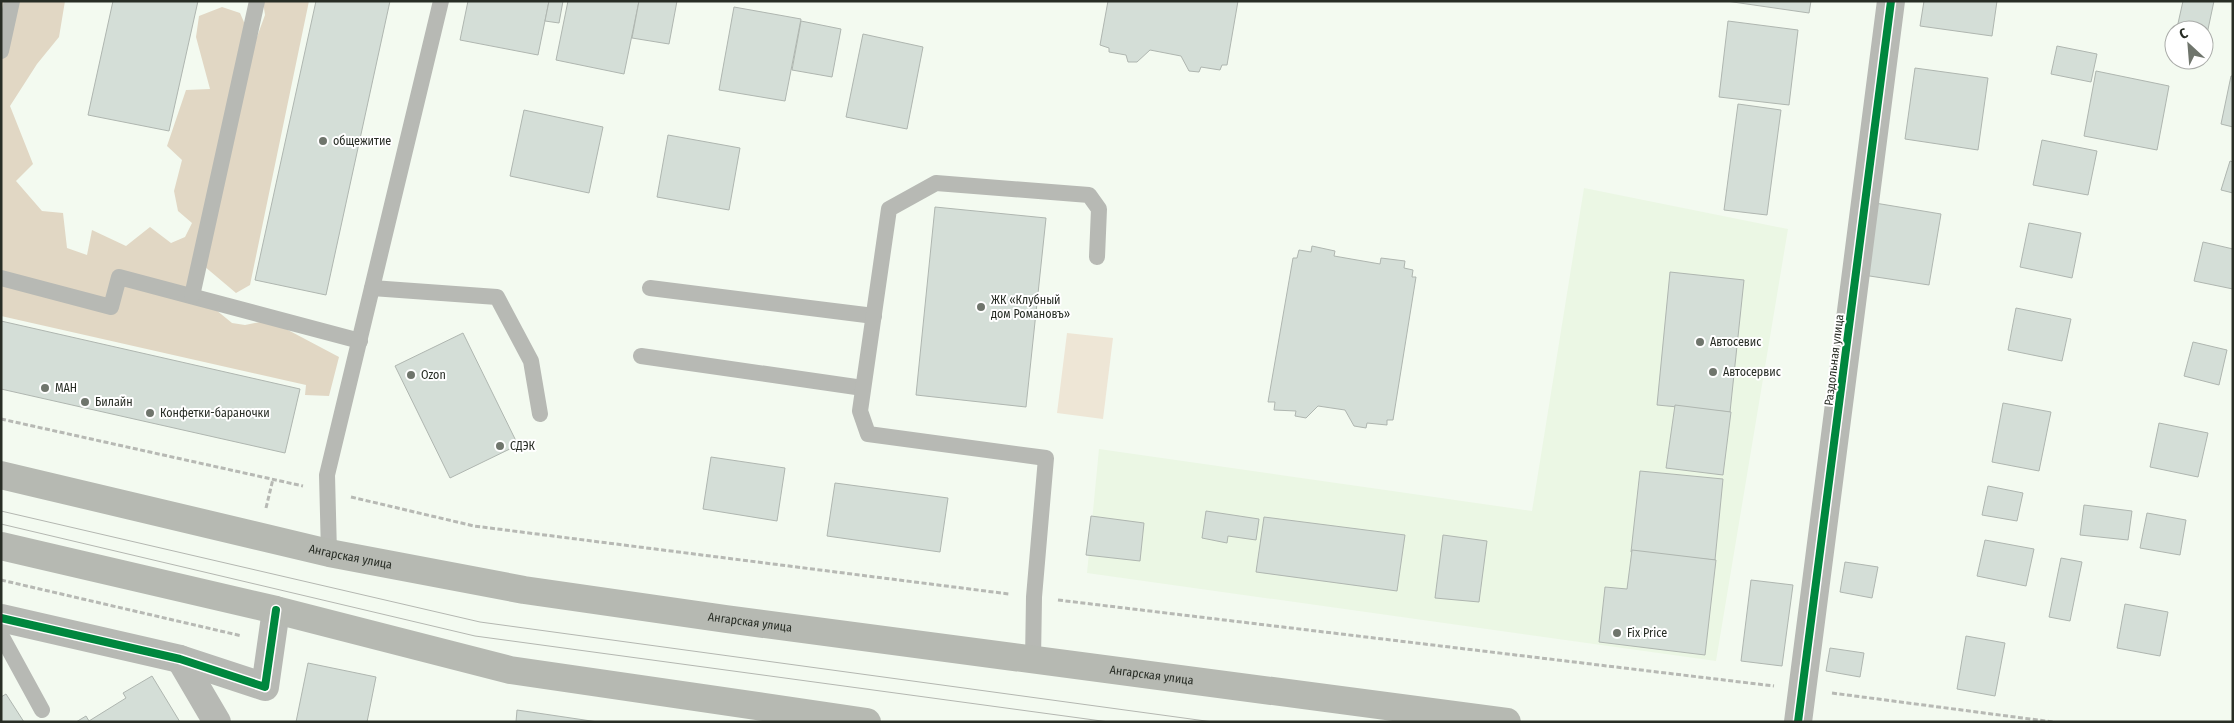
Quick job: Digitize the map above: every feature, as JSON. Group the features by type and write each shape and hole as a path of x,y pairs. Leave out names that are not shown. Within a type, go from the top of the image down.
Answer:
{"main road":[{"name":"Ангарская улица","path":"1,475 329,553 524,590 1033,660 1507,722"},
{"path":"1,546 276,610 510,670 818,719 867,722"}],"street":[{"name":"Раздольная улица","path":"1798,722 1892,1"},
{"path":"1,618 180,659 265,687 276,610"},
{"path":"180,659 217,722"}],"lane":[{"path":"1,51 12,1"},
{"path":"192,296 256,1"},
{"path":"329,553 327,475 441,1"},
{"path":"1033,660 1034,597 1046,458 868,434 860,411 888,209 936,183 1089,195 1099,209 1097,257"},
{"path":"1,278 111,307 120,277 360,341"},
{"path":"372,288 497,297 531,361 540,414"},
{"path":"650,288 874,316"},
{"path":"641,356 863,388"},
{"path":"1,635 42,710"}],"shaded area":[{"path":"1,1 65,1 59,37 37,64 10,106 33,164 16,181 42,211 63,213 67,248 87,255 92,230 126,246 150,227 171,243 185,237 192,223 178,211 174,191 182,160 167,146 186,90 210,89 196,37 199,16 222,7 240,13 254,45 265,15 263,1 309,1 250,285 236,293 204,266 193,300 210,305 232,323 245,325 269,320 339,357 329,396 305,395 306,385 1,316"},
{"path":"1584,188 1788,229 1716,661 1087,573 1099,449 1532,511"},
{"path":"1067,333 1113,338 1103,419 1057,413"}],"building":[{"path":"113,1 198,1 169,131 88,115"},
{"name":"общежитие","path":"316,1 390,1 326,295 255,280"},
{"path":"468,1 549,1 538,55 460,40"},
{"path":"549,1 563,1 559,23 545,21"},
{"path":"568,1 639,1 624,74 556,60"},
{"path":"639,1 677,1 669,44 632,38"},
{"path":"1108,1 1238,1 1227,65 1222,65 1220,70 1201,67 1199,72 1189,71 1181,56 1150,50 1137,62 1128,62 1126,55 1109,52 1109,48 1100,45"},
{"path":"1726,1 1811,1 1809,13"},
{"path":"1924,1 1997,1 1992,36 1920,26"},
{"path":"2183,1 2214,1 2210,20 2179,20"},
{"path":"734,7 801,19 785,101 719,90"},
{"path":"801,21 841,29 832,77 792,70"},
{"path":"1728,21 1798,30 1789,105 1719,97"},
{"path":"863,34 923,47 907,129 846,117"},
{"path":"2057,46 2097,54 2091,82 2051,74"},
{"path":"1915,68 1988,78 1978,150 1905,139"},
{"path":"2096,71 2169,86 2157,150 2084,136"},
{"path":"2231,76 2233,76 2233,127 2221,124"},
{"path":"1738,104 1781,110 1767,215 1724,210"},
{"path":"524,110 603,127 589,193 510,176"},
{"path":"668,135 740,148 729,210 657,197"},
{"path":"2042,140 2097,151 2088,195 2033,185"},
{"path":"2230,161 2233,162 2233,193 2221,190"},
{"path":"1875,203 1941,214 1929,285 1863,275"},
{"name":"ЖК «Клубный дом Романовъ»","path":"935,207 1046,218 1026,407 916,395"},
{"path":"2029,223 2081,233 2072,278 2020,267"},
{"path":"2203,242 2233,249 2233,289 2194,281"},
{"path":"1312,246 1335,251 1334,256 1380,264 1381,258 1405,261 1404,268 1413,270 1412,277 1416,277 1393,420 1387,420 1387,425 1367,423 1366,428 1354,426 1345,410 1318,406 1306,418 1295,416 1296,411 1274,410 1275,402 1268,402 1293,258 1297,258 1299,250 1311,252"},
{"name":"Автосевис","path":"1670,272 1744,280 1730,412 1657,405"},
{"path":"2016,308 2071,319 2062,361 2008,350"},
{"path":"1,321 300,389 285,453 1,389"},
{"path":"463,333 518,445 450,478 395,366"},
{"path":"2193,342 2227,350 2219,385 2184,376"},
{"path":"2003,403 2051,412 2039,471 1992,462"},
{"path":"1675,405 1731,412 1723,475 1666,468"},
{"path":"2159,423 2208,433 2198,477 2150,467"},
{"path":"711,457 785,468 777,521 703,509"},
{"path":"1640,471 1723,479 1715,560 1631,552"},
{"path":"835,483 948,498 940,552 827,536"},
{"path":"1988,486 2023,493 2017,521 1982,515"},
{"path":"2084,505 2132,511 2128,540 2080,535"},
{"path":"1206,511 1259,519 1256,540 1228,536 1227,543 1202,538"},
{"path":"2147,513 2186,520 2180,555 2140,548"},
{"path":"1091,516 1144,523 1140,561 1086,555"},
{"path":"1264,517 1405,535 1397,591 1256,572"},
{"path":"1443,535 1487,541 1479,602 1435,598"},
{"path":"1985,540 2034,549 2026,586 1977,576"},
{"path":"1632,550 1716,560 1705,655 1599,642 1605,587 1627,589"},
{"path":"2061,558 2082,562 2070,621 2049,617"},
{"path":"1845,562 1878,567 1872,598 1840,592"},
{"path":"1751,580 1793,585 1782,666 1741,661"},
{"path":"2125,604 2168,612 2160,656 2117,648"},
{"path":"1966,636 2005,643 1995,696 1957,689"},
{"path":"1830,648 1864,653 1860,677 1826,671"},
{"path":"308,663 376,677 367,722 296,722"},
{"path":"152,676 180,722 76,722 86,716 89,721 126,698 123,693"},
{"path":"6,694 24,722 1,722 1,697"},
{"path":"517,710 598,722 516,722"}],"tram line":[{"path":"1,511 480,622 1213,722"},
{"path":"1,524 475,636 1109,722"}],"cycle path":[{"path":"1798,722 1891,1"},
{"path":"1,618 180,659 265,687 276,610"}],"place":[{"name":"общежитие","path":"323,141"},
{"name":"ЖК «Клубный дом Романовъ»","path":"981,307"},
{"name":"Автосевис","path":"1700,342"},
{"name":"Автосервис","path":"1713,372"},
{"name":"Ozon","path":"411,375"},
{"name":"МАН","path":"45,388"},
{"name":"Билайн","path":"85,402"},
{"name":"Конфетки-бараночки","path":"150,413"},
{"name":"СДЭК","path":"500,446"},
{"name":"Fix Price","path":"1617,633"}]}
